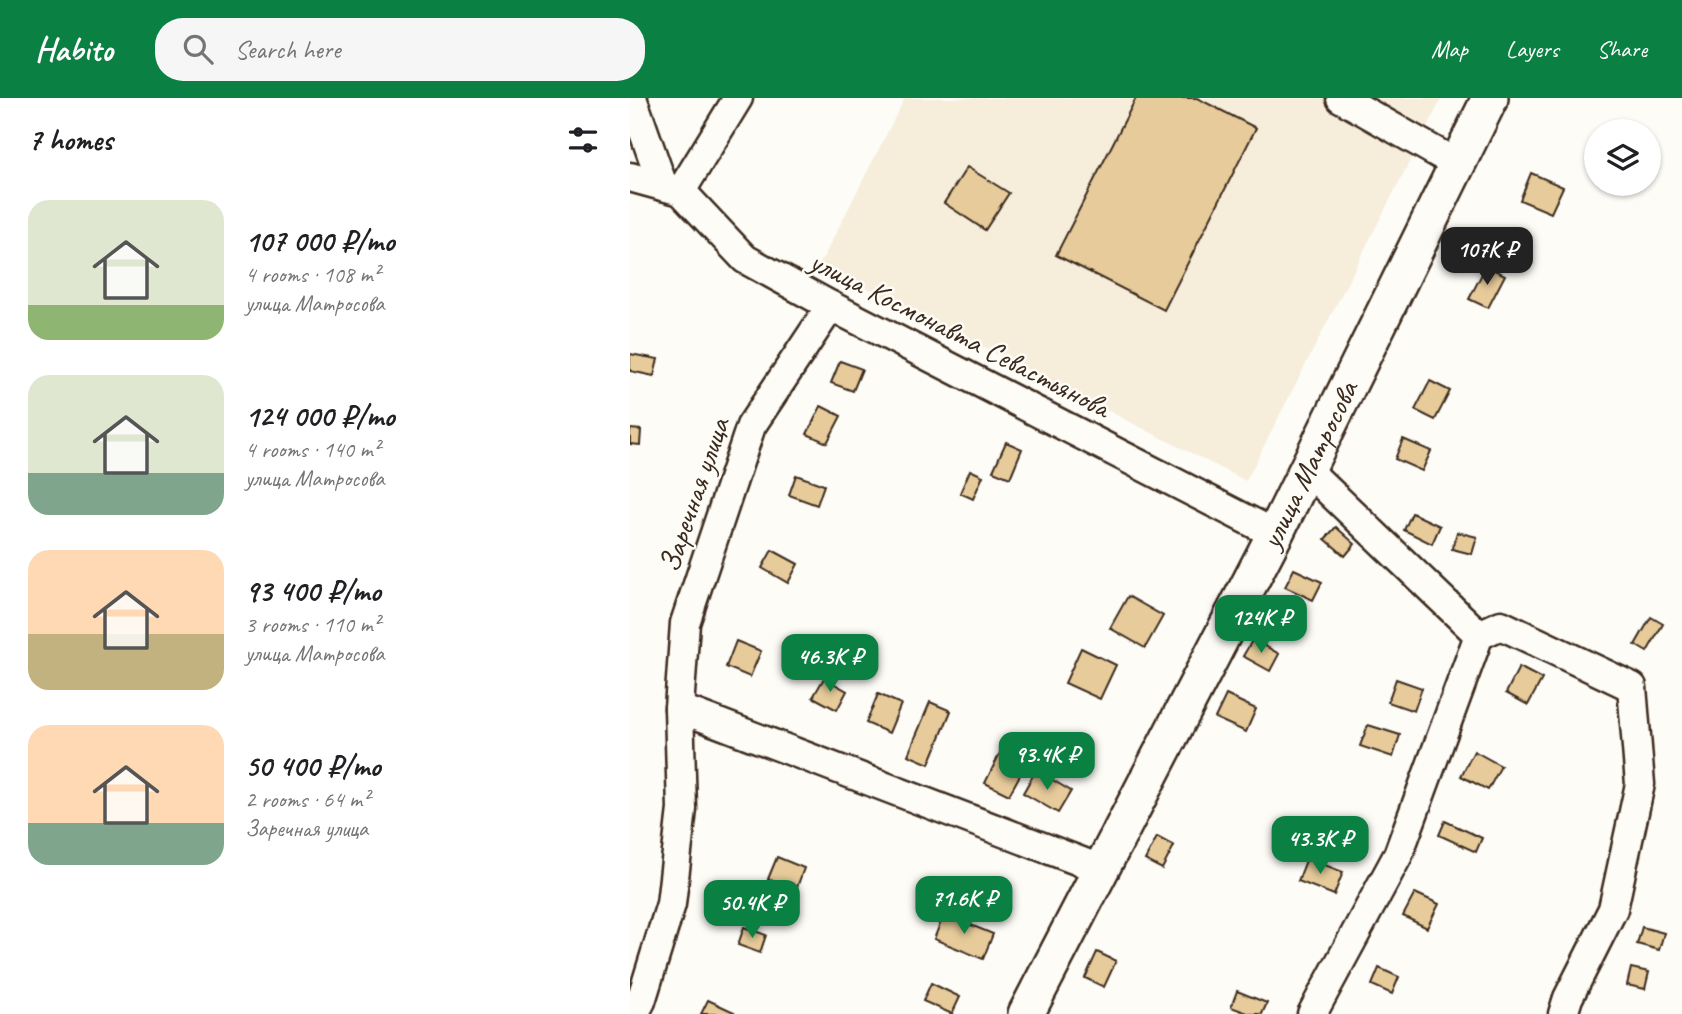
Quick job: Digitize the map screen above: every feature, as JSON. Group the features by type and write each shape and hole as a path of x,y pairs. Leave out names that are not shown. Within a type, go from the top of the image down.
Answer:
{"main road":[{"name":"улица Матросова","path":"1026,1014 1275,534 1490,98"}],"street":[{"path":"632,98 672,188"},
{"path":"672,188 738,98"},
{"path":"1341,98 1457,164"},
{"path":"630,177 672,188"},
{"name":"улица Космонавта Севастьянова","path":"672,188 745,259 831,306 1275,534"},
{"name":"Заречная улица","path":"634,1014 641,1000 671,904 682,809 680,708 685,623 751,426 831,306"},
{"path":"1307,470 1479,635"},
{"path":"1312,1014 1398,855 1479,635 1501,625 1632,687 1640,784 1613,909 1568,998 1563,1014"},
{"path":"680,708 1100,869"}],"shaded area":[{"path":"905,98 1442,98 1246,481 820,264"}],"building":[{"path":"1136,98 1197,98 1256,128 1164,310 1056,255"},
{"path":"967,167 1009,193 985,230 944,203"},
{"path":"1531,173 1563,187 1551,213 1520,200"},
{"path":"1486,266 1505,275 1488,308 1469,299"},
{"path":"630,354 658,359 654,376 630,371"},
{"path":"840,361 862,369 853,391 831,383"},
{"path":"1430,381 1450,391 1435,420 1415,410"},
{"path":"821,406 841,416 827,443 807,434"},
{"path":"630,429 641,430 640,445 630,444"},
{"path":"1403,439 1431,451 1422,471 1395,459"},
{"path":"1006,442 1022,449 1010,478 993,471"},
{"path":"970,470 983,476 973,499 960,493"},
{"path":"796,475 824,485 817,505 789,495"},
{"path":"1412,513 1440,526 1432,544 1404,530"},
{"path":"1336,527 1355,544 1345,556 1325,539"},
{"path":"1457,532 1477,537 1472,554 1452,549"},
{"path":"772,550 798,564 788,583 762,568"},
{"path":"1294,569 1322,582 1313,600 1285,587"},
{"path":"1128,596 1163,616 1145,648 1110,628"},
{"path":"1651,617 1663,624 1647,652 1635,645"},
{"path":"1253,639 1279,654 1270,671 1243,656"},
{"path":"736,641 761,651 750,677 726,667"},
{"path":"1081,648 1116,665 1100,699 1065,683"},
{"path":"1519,667 1542,679 1528,705 1506,693"},
{"path":"824,678 847,691 837,710 813,697"},
{"path":"1396,679 1422,688 1414,711 1388,702"},
{"path":"878,694 901,704 889,733 866,723"},
{"path":"1226,695 1256,709 1246,732 1215,718"},
{"path":"930,702 951,711 929,764 908,755"},
{"path":"1368,725 1400,735 1393,757 1360,746"},
{"path":"1474,751 1501,766 1488,790 1461,776"},
{"path":"1000,753 1025,766 1009,795 985,783"},
{"path":"1036,770 1071,791 1058,813 1023,793"},
{"path":"1445,821 1482,838 1476,852 1439,835"},
{"path":"1157,837 1174,846 1162,869 1145,860"},
{"path":"777,857 804,868 796,890 768,879"},
{"path":"1307,858 1343,872 1334,895 1298,881"},
{"path":"1415,893 1439,904 1427,928 1403,916"},
{"path":"944,914 993,934 983,959 934,939"},
{"path":"744,927 766,935 760,953 738,945"},
{"path":"1642,927 1664,933 1659,950 1637,944"},
{"path":"1097,952 1116,961 1104,987 1085,978"},
{"path":"1379,968 1399,977 1392,994 1372,985"},
{"path":"1631,968 1649,972 1645,989 1627,985"},
{"path":"931,983 960,997 952,1014 923,1001"},
{"path":"1237,991 1267,1003 1262,1014 1250,1014 1231,1007"},
{"path":"708,1000 734,1012 733,1014 701,1014"}]}
